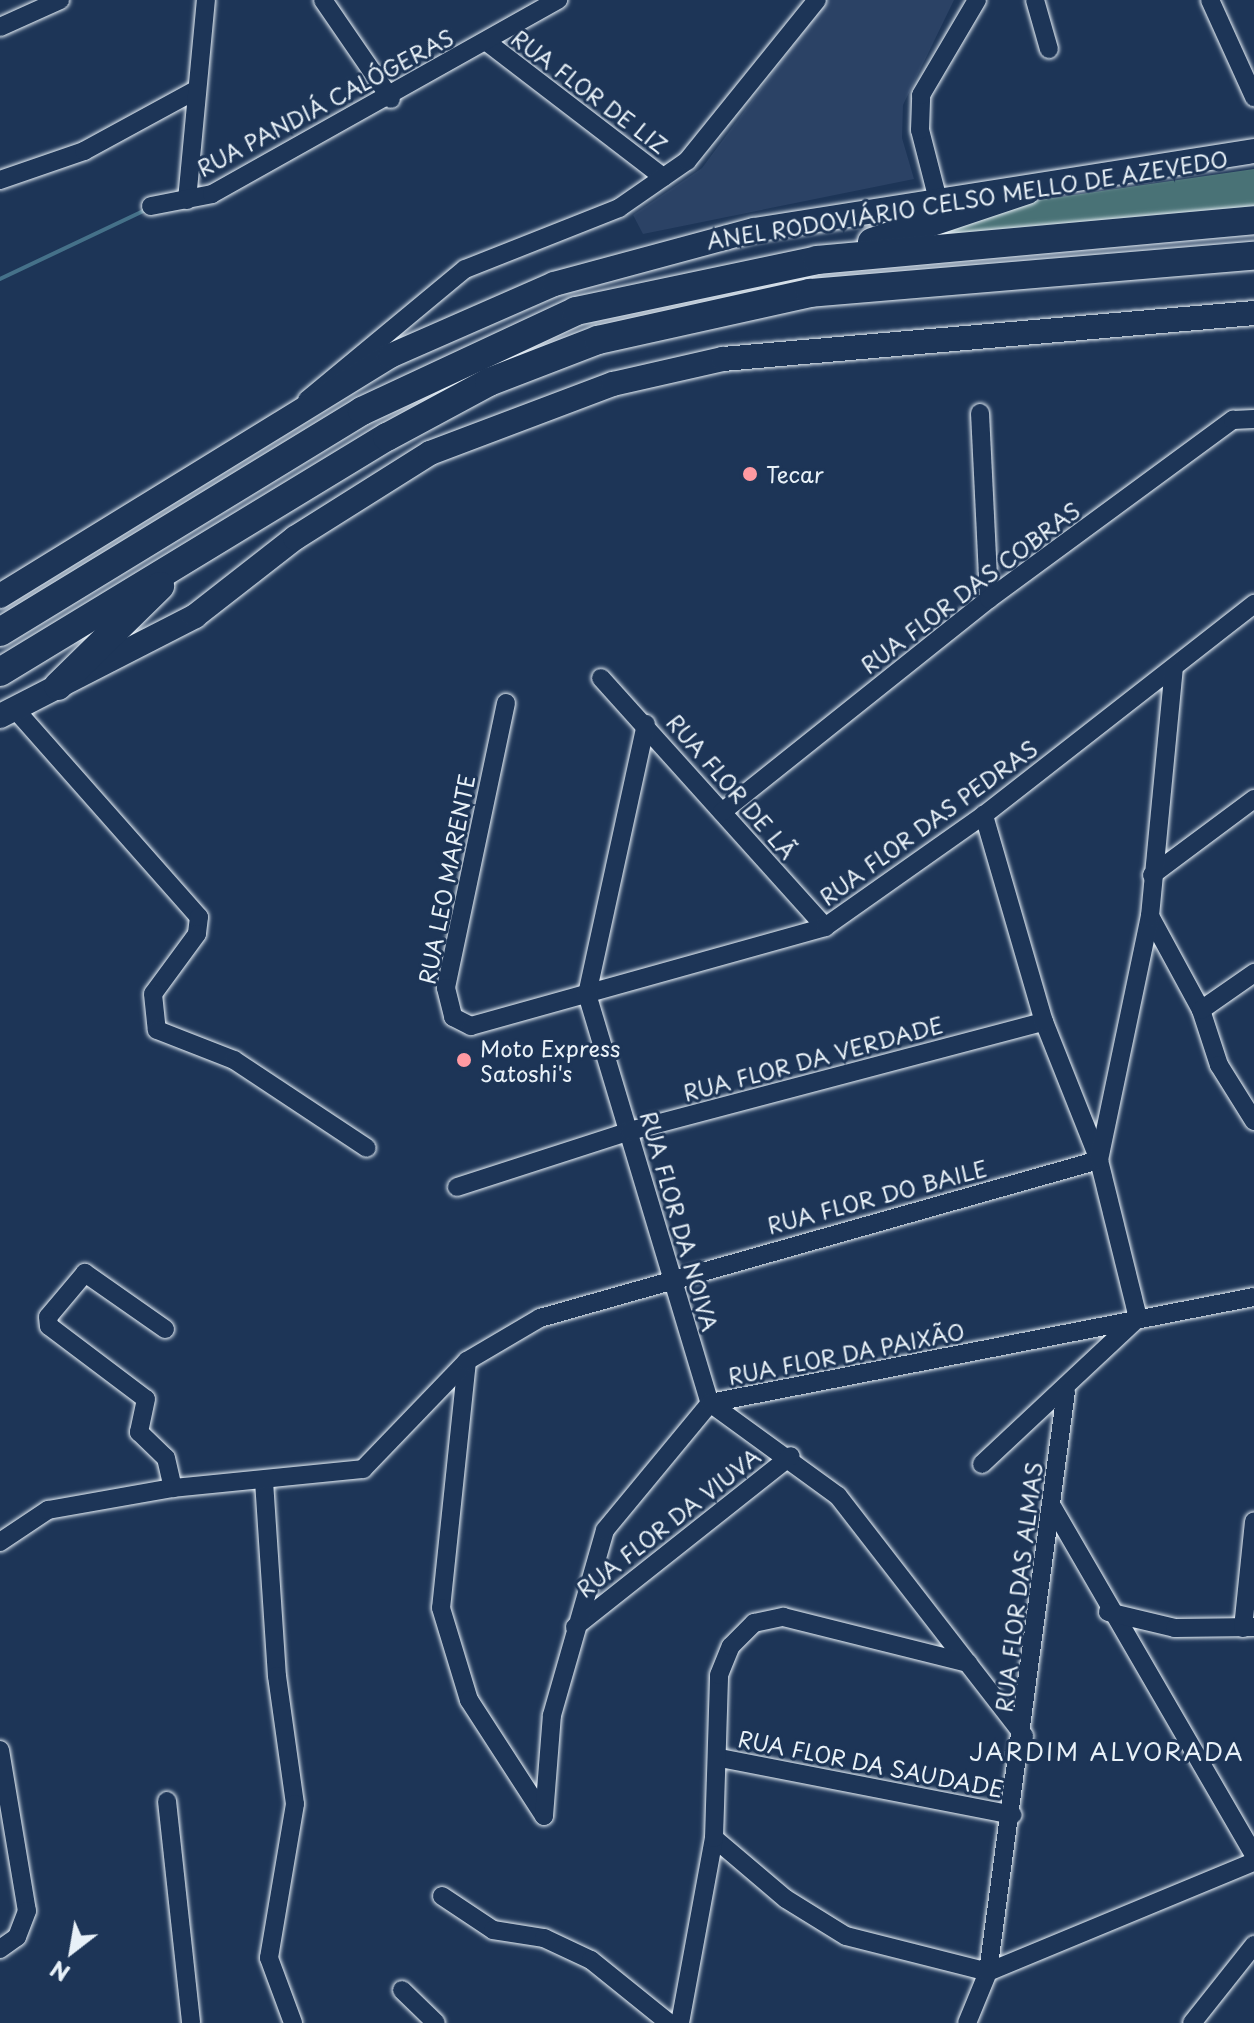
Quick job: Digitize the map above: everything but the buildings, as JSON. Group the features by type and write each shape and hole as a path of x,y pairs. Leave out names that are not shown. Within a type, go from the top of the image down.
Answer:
{"highway":[{"path":"817,260 1027,190"},
{"name":"ANEL RODOVIÁRIO CELSO MELLO DE AZEVEDO","path":"0,632 362,411 473,354 632,296 817,260 1254,220"},
{"path":"0,672 199,548 489,382 598,340 810,293 1254,256"},
{"path":"58,686 199,548"}],"main road":[{"name":"ANEL RODOVIÁRIO CELSO MELLO DE AZEVEDO","path":"0,596 298,411 446,328 554,284 754,230 938,200 1027,190 1254,151"},
{"path":"7,712 195,616 295,538 430,453 613,384 723,359 1254,313"}],"street":[{"path":"0,27 60,0"},
{"path":"187,200 206,0"},
{"path":"323,0 391,99"},
{"name":"RUA PANDIÁ CALÓGERAS","path":"151,206 212,194 391,99 558,0"},
{"path":"298,411 318,386 465,269 619,208 663,177 697,149 817,0"},
{"path":"938,200 920,130 921,95 977,0"},
{"path":"1035,0 1049,49"},
{"path":"1210,0 1254,97"},
{"name":"RUA FLOR DE LIZ","path":"487,42 663,177"},
{"path":"0,180 84,151 196,90"},
{"path":"980,413 989,599"},
{"name":"RUA FLOR DAS COBRAS","path":"722,812 989,599 1233,420 1254,419"},
{"name":"RUA FLOR DAS PEDRAS","path":"587,994 825,927 984,815 1254,604"},
{"path":"1099,1160 1150,916 1174,668"},
{"name":"RUA FLOR DE LÃ","path":"601,678 646,724 825,927"},
{"name":"RUA LEO MARENTE","path":"506,703 447,1005 471,1026 587,994"},
{"path":"7,712 199,917 197,934 153,994 149,1012 157,1030 234,1060 367,1148"},
{"name":"RUA FLOR DA NOIVA","path":"646,724 587,994 630,1131 668,1278 710,1403"},
{"path":"1152,875 1254,799"},
{"path":"982,1464 1066,1391 1138,1318 1099,1160 1044,1022 984,815"},
{"path":"1150,916 1201,1010 1219,1065 1254,1121"},
{"path":"1201,1010 1254,973"},
{"name":"RUA FLOR DA VERDADE","path":"457,1187 630,1131 1044,1022"},
{"name":"RUA FLOR DO BAILE","path":"0,1542 48,1510 173,1488 264,1481 372,1464 467,1361 540,1318 668,1278 1099,1160"},
{"path":"165,1329 85,1273 48,1317 49,1326 146,1399 139,1432 164,1455 173,1488"},
{"name":"RUA FLOR DA PAIXÃO","path":"467,1361 441,1608 469,1700 544,1816 552,1715 575,1627 616,1510 710,1403 1254,1297"},
{"name":"RUA FLOR DAS ALMAS","path":"967,2023 988,1972 1013,1815 1066,1391"},
{"path":"710,1403 791,1456 838,1496 1024,1736"},
{"name":"RUA FLOR DA VIUVA","path":"575,1627 791,1456"},
{"path":"264,1481 277,1676 295,1804 269,1958 293,2023"},
{"path":"1053,1508 1108,1612 1254,1855"},
{"path":"1108,1612 1175,1628 1249,1628 1254,1522"},
{"path":"680,2023 714,1838 723,1659 768,1618 807,1620 968,1663"},
{"path":"0,1750 3,1804 27,1911 22,1927 0,1949"},
{"name":"RUA FLOR DA SAUDADE","path":"720,1758 1013,1815"},
{"path":"167,1801 191,2023"},
{"path":"714,1838 786,1899 846,1936 988,1972 1254,1862"},
{"path":"442,1896 493,1930 544,1938 591,1960 669,2023"},
{"path":"1192,2023 1254,1945"},
{"path":"402,1990 436,2023"},
{"path":"178,2023 191,2001"}],"shaded area":[{"path":"827,0 954,0 903,105 902,138 914,179 643,234 633,215 702,168"}],"green space":[{"path":"1254,169 1254,213 909,238 1032,201"}],"waterway":[{"path":"0,279 145,210"}],"place":[{"name":"Tecar","path":"750,474"},
{"name":"Moto Express Satoshi's","path":"464,1060"}],"district":[{"name":"JARDIM ALVORADA","path":"1107,1752"}]}
